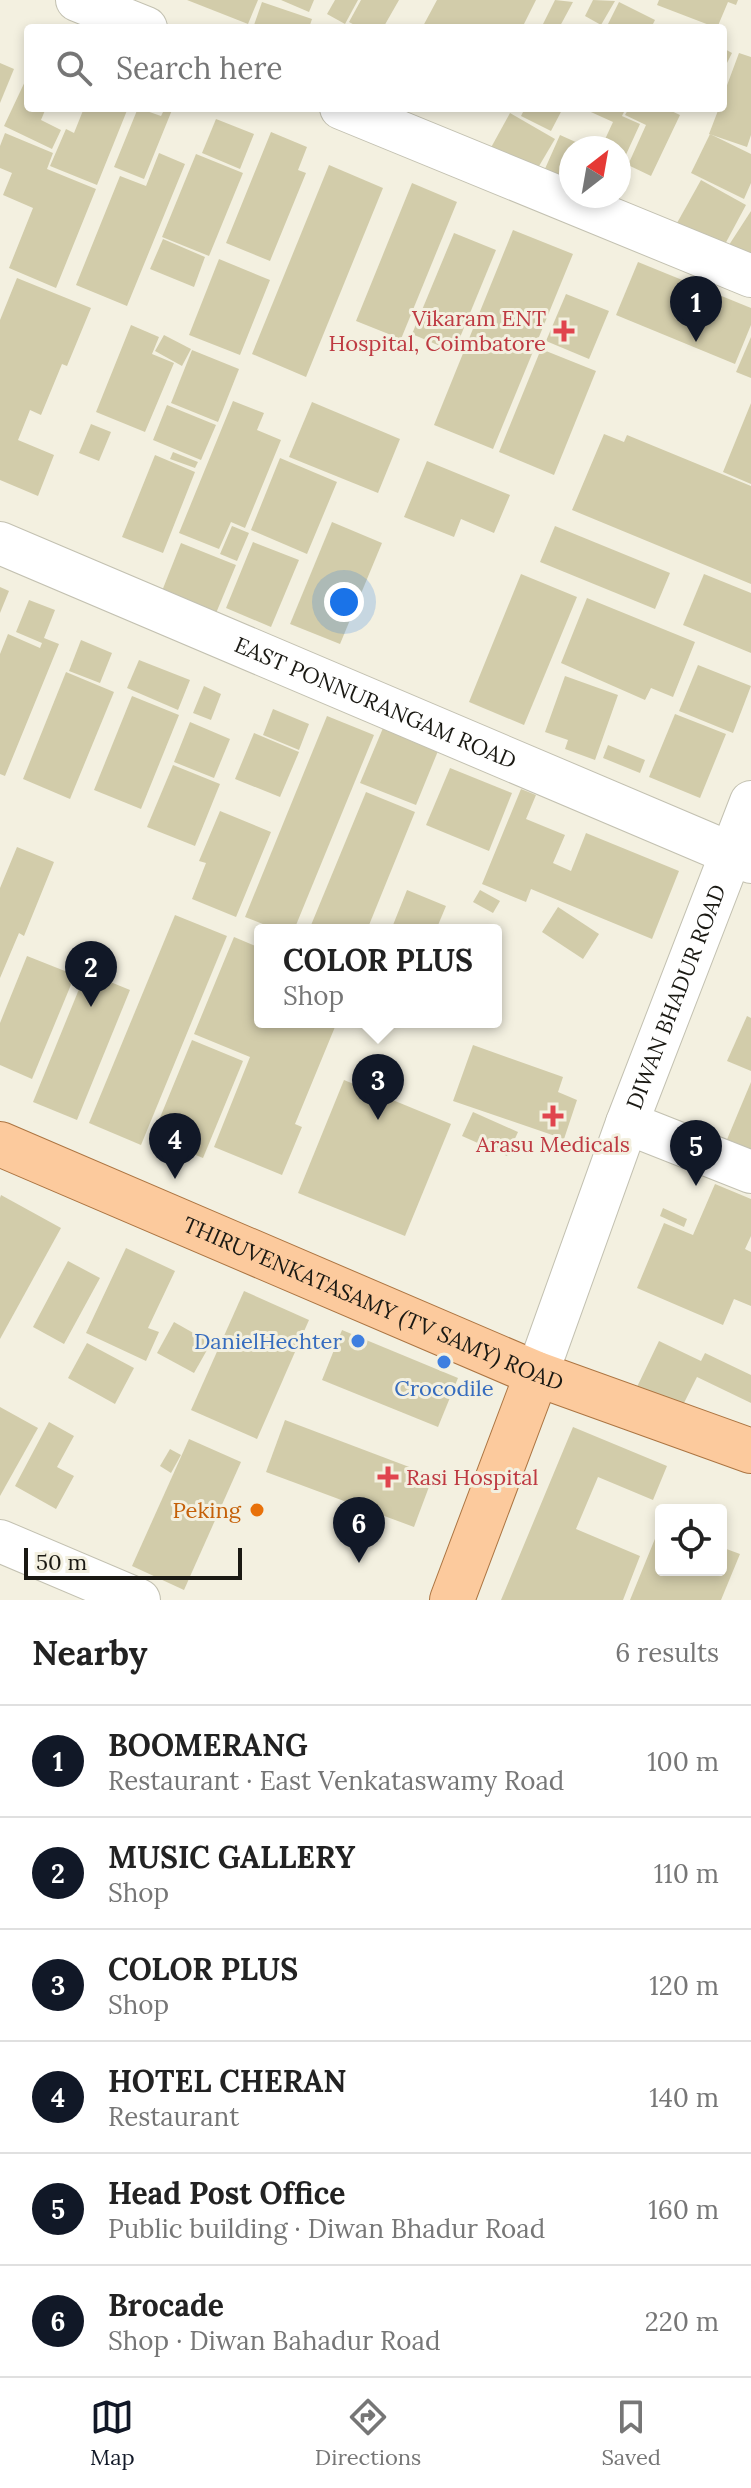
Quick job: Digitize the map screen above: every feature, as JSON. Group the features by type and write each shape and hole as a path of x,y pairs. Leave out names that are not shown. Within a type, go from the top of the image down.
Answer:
{"main road":[{"name":"THIRUVENKATASAMY (TV SAMY) ROAD","path":"0,1144 537,1374 751,1451"},
{"path":"452,1600 537,1374"}],"street":[{"path":"77,0 136,24"},
{"path":"351,112 751,276"},
{"name":"EAST PONNURANGAM ROAD","path":"0,543 741,858"},
{"name":"DIWAN BHADUR ROAD","path":"537,1374 627,1123 741,858 751,802"},
{"path":"627,1123 751,1172"},
{"path":"0,1541 139,1600"}],"building":[{"path":"187,0 258,0 248,24"},
{"path":"281,0 314,0 309,12"},
{"path":"335,0 358,0 345,24 327,14"},
{"path":"361,0 399,0 385,24 349,22"},
{"path":"437,0 536,0 524,24 424,24"},
{"path":"555,0 573,2 561,24 543,24"},
{"path":"593,0 615,1 602,24 585,16"},
{"path":"659,0 738,0 736,5 728,2 719,24 707,24 657,5"},
{"path":"262,2 312,19 310,24 254,24"},
{"path":"619,2 655,20 653,24 608,24"},
{"path":"739,53 751,57 751,135 747,147 709,134 717,112 727,112 727,85"},
{"path":"0,63 14,69 0,103"},
{"path":"24,84 24,112 44,112 41,120 61,130 52,149 4,126"},
{"path":"82,112 126,112 97,185 50,166 66,129 74,133"},
{"path":"136,112 161,116 163,112 171,112 144,179 114,167"},
{"path":"523,112 561,112 551,131 521,116"},
{"path":"591,112 624,112 622,116 640,124 631,144 631,136 607,136 613,122"},
{"path":"627,112 674,112 680,115 651,176 631,166 631,158 646,125 625,115"},
{"path":"510,113 555,139 532,178 488,153"},
{"path":"216,119 254,134 240,169 202,153"},
{"path":"271,132 307,147 298,170 306,173 270,261 226,243"},
{"path":"5,133 53,153 47,169 96,189 56,288 9,268 33,208 3,195 12,173 0,168 0,146"},
{"path":"710,134 751,154 751,183 744,199 691,173"},
{"path":"559,137 559,178 544,171"},
{"path":"159,153 185,164 127,306 76,285 120,176 146,186"},
{"path":"196,154 243,173 209,256 162,237"},
{"path":"329,165 383,188 306,377 252,354"},
{"path":"701,180 746,205 723,248 677,223"},
{"path":"412,183 457,202 401,339 356,321"},
{"path":"751,211 751,261 727,248"},
{"path":"513,230 573,254 493,449 434,425"},
{"path":"454,233 496,250 454,352 412,334"},
{"path":"163,239 205,257 194,287 150,269"},
{"path":"219,259 270,280 240,355 189,335"},
{"path":"638,262 751,308 751,325 735,364 616,315"},
{"path":"17,278 91,308 67,366 62,364 41,415 30,410 18,440 54,455 38,496 0,480 0,320"},
{"path":"566,294 609,311 589,359 546,341"},
{"path":"131,325 159,337 152,354 174,363 145,432 96,412"},
{"path":"164,335 191,349 182,366 155,351"},
{"path":"751,337 751,378 736,372"},
{"path":"541,349 596,371 554,475 499,452"},
{"path":"192,350 239,369 218,422 171,403"},
{"path":"233,401 264,413 257,430 281,440 245,528 231,522 219,549 179,533"},
{"path":"312,402 400,439 378,493 289,457"},
{"path":"751,403 751,484 723,472"},
{"path":"167,405 216,425 201,460 153,440"},
{"path":"91,424 111,432 99,461 79,453"},
{"path":"604,434 624,442 627,435 751,486 751,584 572,510"},
{"path":"173,452 198,462 195,468 170,459"},
{"path":"155,455 195,472 163,553 122,537"},
{"path":"280,458 337,482 307,554 251,530"},
{"path":"427,461 510,495 494,533 461,519 454,537 404,517"},
{"path":"332,522 382,543 340,644 290,624"},
{"path":"232,526 249,533 237,561 220,554"},
{"path":"555,526 670,573 655,609 540,562"},
{"path":"253,542 299,560 271,627 226,608"},
{"path":"181,543 236,565 214,618 160,596"},
{"path":"521,574 577,597 524,725 469,702"},
{"path":"704,574 751,593 751,653 683,625"},
{"path":"0,587 9,591 0,613"},
{"path":"587,598 695,642 673,697 651,688 645,700 561,663"},
{"path":"29,600 55,610 44,638 59,644 5,776 0,774 0,654 8,634 40,648 42,643 16,632"},
{"path":"81,640 112,653 100,683 69,671"},
{"path":"139,660 190,680 178,710 127,688"},
{"path":"698,665 751,686 733,733 679,711"},
{"path":"66,672 114,692 70,799 23,779"},
{"path":"565,676 618,695 595,760 565,749 568,740 545,732"},
{"path":"204,686 221,694 211,720 193,713"},
{"path":"132,696 179,715 141,809 94,790"},
{"path":"273,709 309,724 299,750 263,735"},
{"path":"675,714 726,734 700,798 649,777"},
{"path":"327,716 374,735 296,924 263,924 245,917"},
{"path":"190,722 230,739 214,778 174,762"},
{"path":"383,728 438,751 416,805 360,783"},
{"path":"254,733 299,752 280,797 235,779"},
{"path":"608,745 645,760 640,773 603,758"},
{"path":"173,765 220,784 195,846 147,827"},
{"path":"450,768 512,793 489,851 426,825"},
{"path":"521,789 536,795 526,819 565,835 553,863 571,871 586,833 679,871 652,939 531,889 526,902 482,884"},
{"path":"366,792 415,812 369,924 311,924"},
{"path":"220,811 271,832 236,917 192,899 206,863 199,861"},
{"path":"17,847 54,862 24,936 19,933 0,978 0,888"},
{"path":"407,890 446,906 438,924 393,924"},
{"path":"480,890 500,901 493,913 473,902"},
{"path":"558,907 599,934 583,959 542,932"},
{"path":"175,915 227,936 141,1145 89,1123"},
{"path":"234,937 254,945 254,1028 335,1028 295,1124 302,1127 282,1175 214,1147 250,1057 194,1034"},
{"path":"27,956 75,975 32,1079 0,1065 0,1023"},
{"path":"86,972 130,990 77,1120 33,1102"},
{"path":"747,1016 751,1018 751,1071 727,1061"},
{"path":"192,1040 243,1061 203,1158 152,1137"},
{"path":"473,1045 563,1077 558,1092 577,1100 564,1139 453,1101"},
{"path":"344,1080 451,1124 405,1236 298,1193"},
{"path":"751,1082 751,1161 723,1149"},
{"path":"473,1112 518,1132 507,1156 462,1136"},
{"path":"715,1184 751,1199 751,1236 745,1249 751,1252 751,1306 734,1299 723,1325 637,1288 664,1223 693,1235"},
{"path":"1,1195 61,1228 0,1339 0,1198"},
{"path":"663,1208 687,1219 684,1227 660,1216"},
{"path":"126,1248 175,1271 148,1328 159,1332 146,1361 86,1333"},
{"path":"68,1261 100,1278 64,1344 33,1327"},
{"path":"244,1291 309,1320 257,1439 191,1410"},
{"path":"174,1322 211,1343 194,1373 157,1353"},
{"path":"342,1330 458,1378 438,1427 322,1380"},
{"path":"659,1341 701,1361 705,1353 751,1375 751,1403 697,1377 681,1409 637,1387"},
{"path":"87,1343 134,1368 115,1404 68,1378"},
{"path":"0,1407 38,1428 0,1496"},
{"path":"285,1420 433,1476 414,1527 266,1472"},
{"path":"49,1422 74,1436 57,1467 74,1476 56,1509 15,1486"},
{"path":"573,1427 667,1466 653,1500 598,1477 576,1529 640,1556 623,1600 501,1600"},
{"path":"189,1439 241,1462 184,1590 132,1566"},
{"path":"170,1449 181,1455 171,1473 160,1466"},
{"path":"655,1539 655,1576 727,1576 727,1549 740,1554 721,1600 630,1600"}],"place":[{"name":"Vikaram ENT Hospital, Coimbatore","path":"564,331"},
{"name":"BOOMERANG","path":"696,342"},
{"name":"MUSIC GALLERY","path":"91,1007"},
{"name":"Arasu Medicals","path":"553,1116"},
{"name":"COLOR PLUS","path":"378,1120"},
{"name":"HOTEL CHERAN","path":"175,1179"},
{"name":"Head Post Office","path":"696,1186"},
{"name":"DanielHechter","path":"358,1341"},
{"name":"Crocodile","path":"444,1362"},
{"name":"Rasi Hospital","path":"388,1477"},
{"name":"Peking","path":"257,1510"},
{"name":"Brocade","path":"359,1563"}]}
